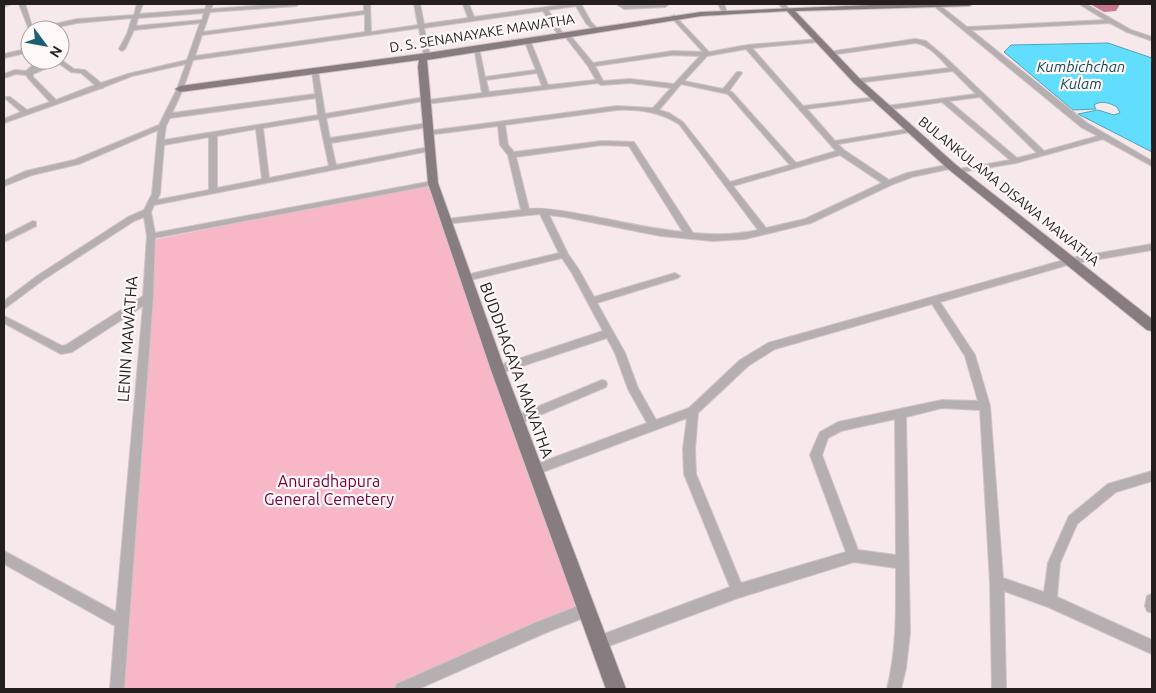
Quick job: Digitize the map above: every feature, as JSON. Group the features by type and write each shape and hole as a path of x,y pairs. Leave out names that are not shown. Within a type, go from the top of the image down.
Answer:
{"main road":[{"name":"D. S. SENANAYAKE MAWATHA","path":"180,89 427,56 723,8 969,4"},
{"name":"BULANKULAMA DISAWA MAWATHA","path":"786,7 857,81 955,169 1152,326"},
{"name":"BUDDHAGAYA MAWATHA","path":"427,56 423,59 422,67 433,183 498,370 616,689"}],"street":[{"path":"4,5 8,4"},
{"path":"22,4 28,20"},
{"path":"122,49 140,4"},
{"path":"70,22 209,7 296,4"},
{"path":"367,4 368,35"},
{"path":"417,4 423,27 427,56"},
{"path":"466,4 472,20"},
{"path":"4,121 130,75 190,60 578,4 589,24 595,30"},
{"path":"619,4 624,6 664,4 670,18 706,54"},
{"path":"1082,4 1129,31 1152,38"},
{"path":"938,5 965,30 1084,126 1152,164"},
{"name":"LENIN MAWATHA","path":"117,689 148,298 151,236 150,208 156,194 164,121 180,89 209,7"},
{"path":"545,10 591,65 600,81"},
{"path":"199,34 367,12"},
{"path":"132,28 204,21"},
{"path":"965,30 1111,21"},
{"path":"527,40 546,88"},
{"path":"591,65 673,53 706,54 747,47 818,40"},
{"path":"830,53 920,41 944,58 1043,154"},
{"path":"747,47 841,152 888,183"},
{"path":"476,48 486,95"},
{"path":"4,56 20,52"},
{"path":"654,111 706,54"},
{"path":"4,76 15,72 30,73 59,61 73,71 84,71 101,86"},
{"path":"857,81 954,69"},
{"path":"30,70 30,77 55,103"},
{"path":"315,71 318,96 334,168"},
{"path":"483,79 538,71"},
{"path":"725,91 738,73"},
{"path":"161,144 426,100 486,95 600,81 601,83 630,81 677,84 725,91 734,97 795,166"},
{"path":"886,108 981,95"},
{"path":"4,184 29,173 76,162 164,121 318,96"},
{"path":"8,98 26,113"},
{"path":"802,108 876,98"},
{"path":"943,100 1016,161"},
{"path":"328,141 428,129 501,125 617,108 631,107 654,111 670,116 681,123 764,232"},
{"path":"501,125 504,145 512,155 525,211"},
{"path":"259,127 266,181"},
{"path":"834,143 911,130"},
{"path":"213,135 213,191"},
{"path":"447,222 525,211 573,216 661,233 729,238 808,221 888,183 910,175 1016,161 1102,137"},
{"path":"512,155 602,143 631,144 690,236"},
{"path":"4,306 40,278 150,208 213,191 429,149"},
{"path":"729,185 841,152"},
{"path":"151,236 433,183"},
{"path":"542,212 564,255 576,272 620,353 633,389 654,426"},
{"path":"4,239 34,224"},
{"path":"535,470 693,411 744,363 772,346 1071,261 1152,247"},
{"path":"466,278 564,255"},
{"path":"592,301 675,276"},
{"path":"4,319 61,350 68,349 148,298"},
{"path":"935,301 970,356 985,406 997,582 999,689"},
{"path":"498,370 609,334"},
{"path":"517,420 602,384"},
{"path":"854,556 816,455 824,435 838,427 942,404 985,406"},
{"path":"693,411 688,449 690,474 738,591"},
{"path":"892,688 899,668 903,633 900,413"},
{"path":"1050,601 1054,563 1073,520 1112,488 1152,476"},
{"path":"598,643 738,591 854,556 901,562"},
{"path":"4,557 122,622"},
{"path":"997,582 1050,601 1152,647"},
{"path":"1152,601 1152,606"},
{"path":"402,689 542,627 586,610"}],"green space":[{"name":"Anuradhapura General Cemetery","path":"433,183 586,610 542,627 402,689 114,689 150,251 148,241"}],"water":[{"name":"Kumbichchan Kulam","path":"1108,43 1152,58 1152,152 1078,114 1098,110 1114,115 1120,113 1117,107 1103,102 1094,105 1096,109 1073,110 1004,52 1011,45"}]}
